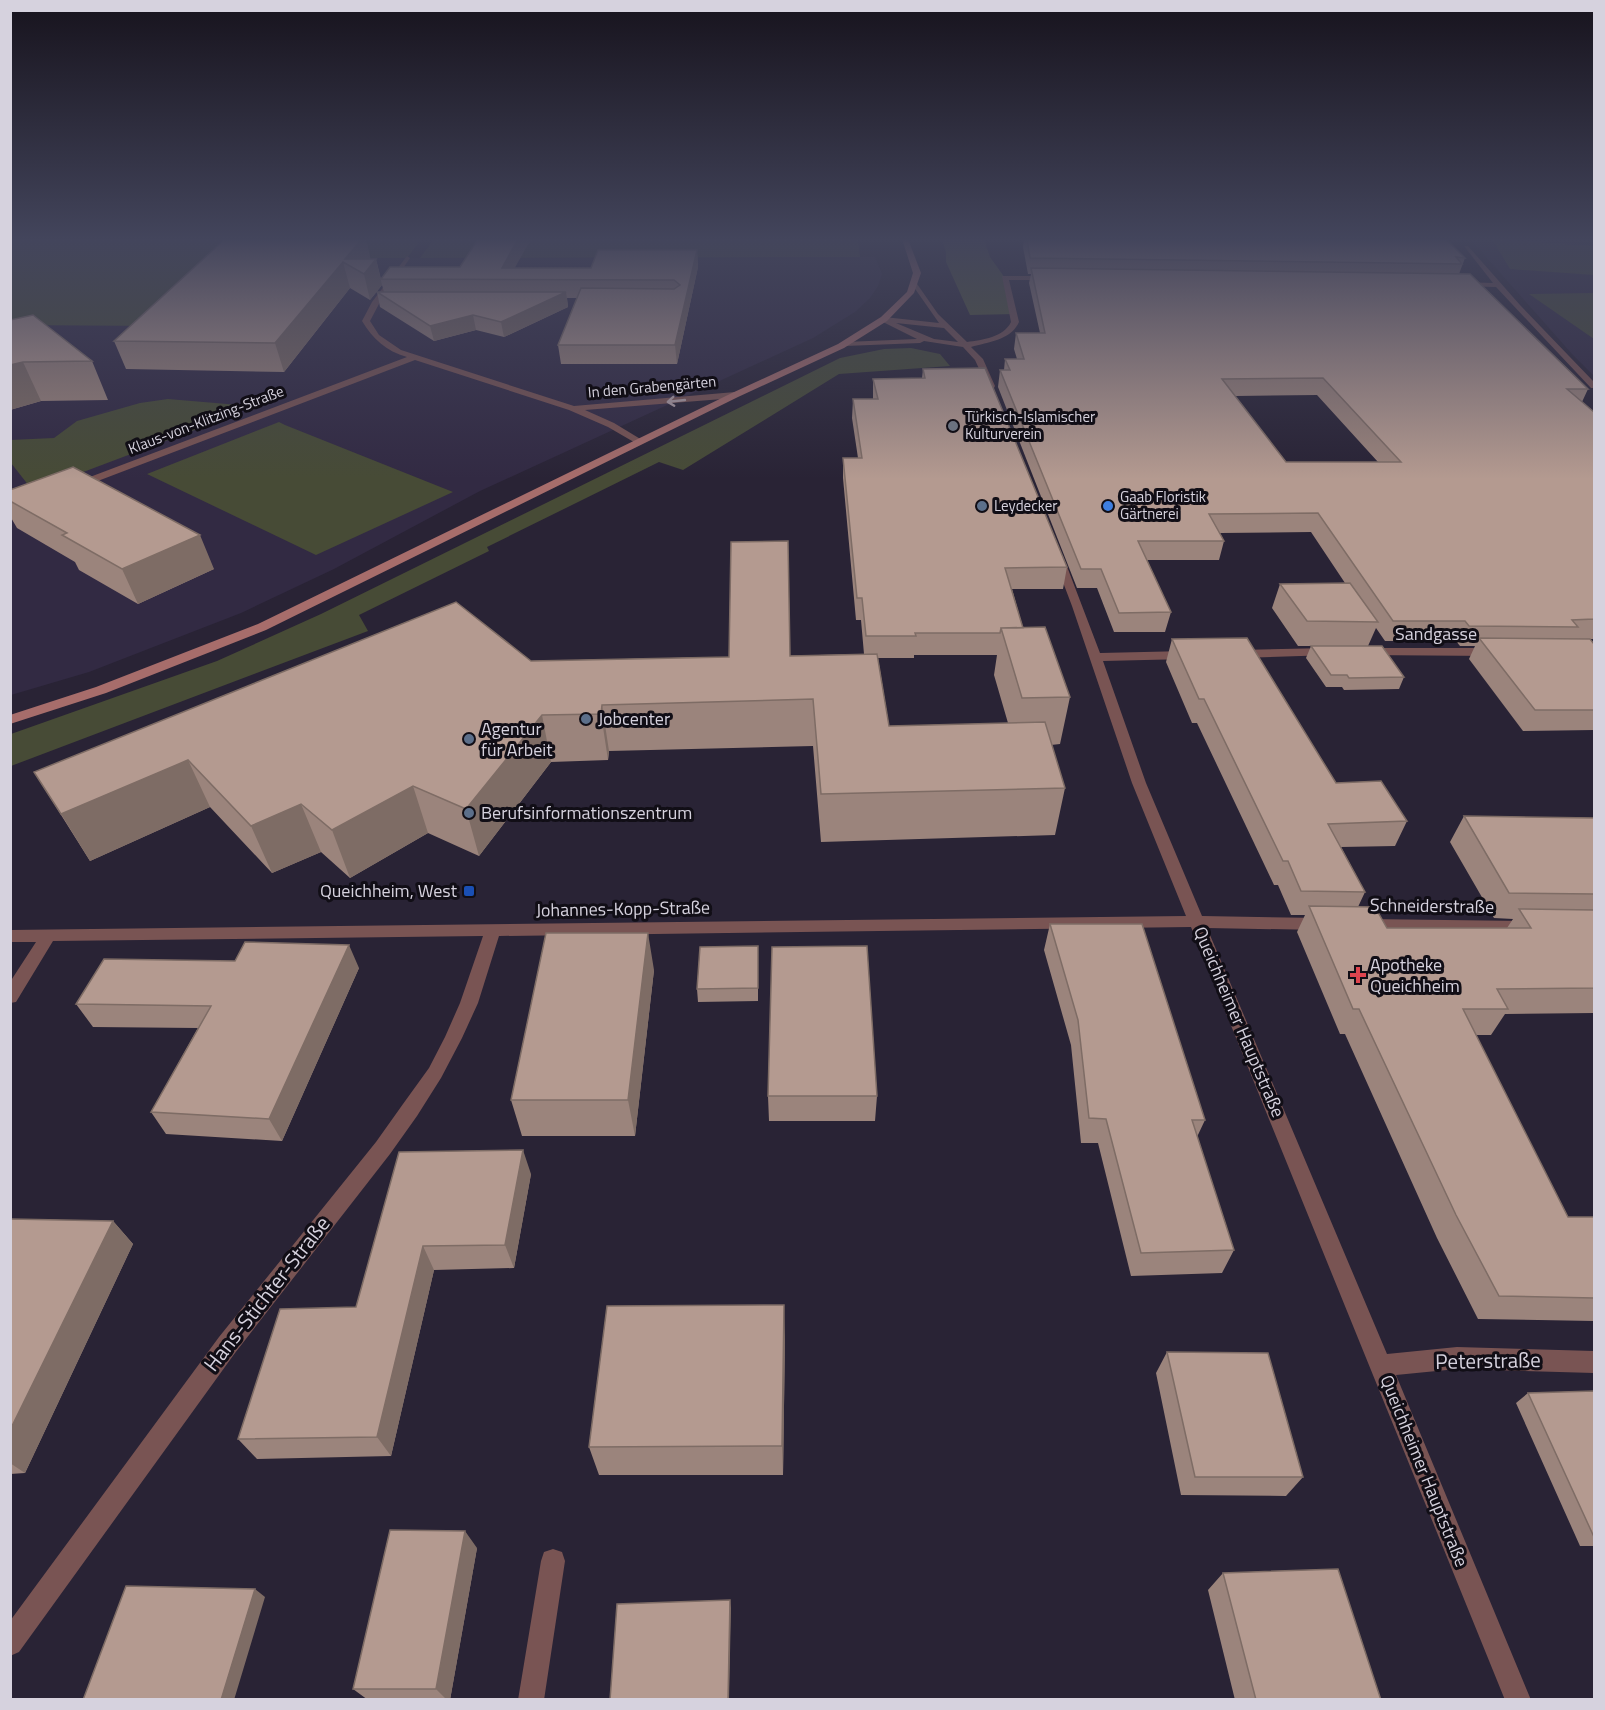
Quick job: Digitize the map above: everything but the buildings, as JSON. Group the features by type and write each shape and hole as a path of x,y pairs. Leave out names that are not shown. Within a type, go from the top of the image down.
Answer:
{"main road":[{"path":"10,720 101,690 262,627 735,395 845,344 884,319"}],"street":[{"name":"In den Grabengärten","path":"368,319 366,321 369,328 384,345 412,358 572,408 611,425 639,442"},
{"path":"884,319 946,326"},
{"path":"884,319 900,329 935,341"},
{"path":"939,319 979,359 995,397"},
{"path":"845,344 935,341 963,345 1003,336 1013,328 1014,319"},
{"path":"1529,319 1594,386"},
{"name":"Klaus-von-Klitzing-Straße","path":"69,489 412,358"},
{"name":"In den Grabengärten","path":"572,408 735,395"},
{"name":"Queichheimer Hauptstraße","path":"1055,550 1097,657 1139,783 1518,1700"},
{"name":"Sandgasse","path":"1229,654 1503,652"},
{"path":"1097,657 1205,654"},
{"name":"Schneiderstraße","path":"1197,921 1549,927"},
{"name":"Johannes-Kopp-Straße","path":"10,936 1197,921"},
{"name":"Hans-Stichter-Straße","path":"10,1643 220,1354 410,1110 435,1073 453,1038 469,1003 493,929"},
{"path":"10,997 49,935"},
{"name":"Peterstraße","path":"1381,1366 1457,1358 1594,1362"},
{"path":"531,1700 553,1561"}],"shaded area":[{"path":"31,319 844,319 813,338 480,491 334,569 241,613 89,672 11,695 11,325"},
{"path":"1541,319 1594,319 1594,376"}],"green space":[{"path":"11,319 164,319 157,326 11,325"},
{"path":"1565,319 1594,319 1594,339"},
{"path":"911,348 940,354 950,366 839,374 683,470 659,462 487,547 489,551 359,615 368,631 11,766 11,734 217,661 321,614 840,358 884,349"},
{"path":"168,399 239,405 238,411 229,417 33,491 11,463 10,440 54,438 77,421 140,403"},
{"path":"279,422 453,492 316,555 147,474"}],"place":[{"name":"Türkisch-Islamischer Kulturverein","path":"953,426"},
{"name":"Leydecker","path":"982,506"},
{"name":"Gaab Floristik Gärtnerei","path":"1108,506"},
{"name":"Jobcenter","path":"586,719"},
{"name":"Agentur für Arbeit","path":"469,739"},
{"name":"Berufsinformationszentrum","path":"469,813"},
{"name":"Queichheim, West","path":"469,891"},
{"name":"Apotheke Queichheim","path":"1358,975"}]}
